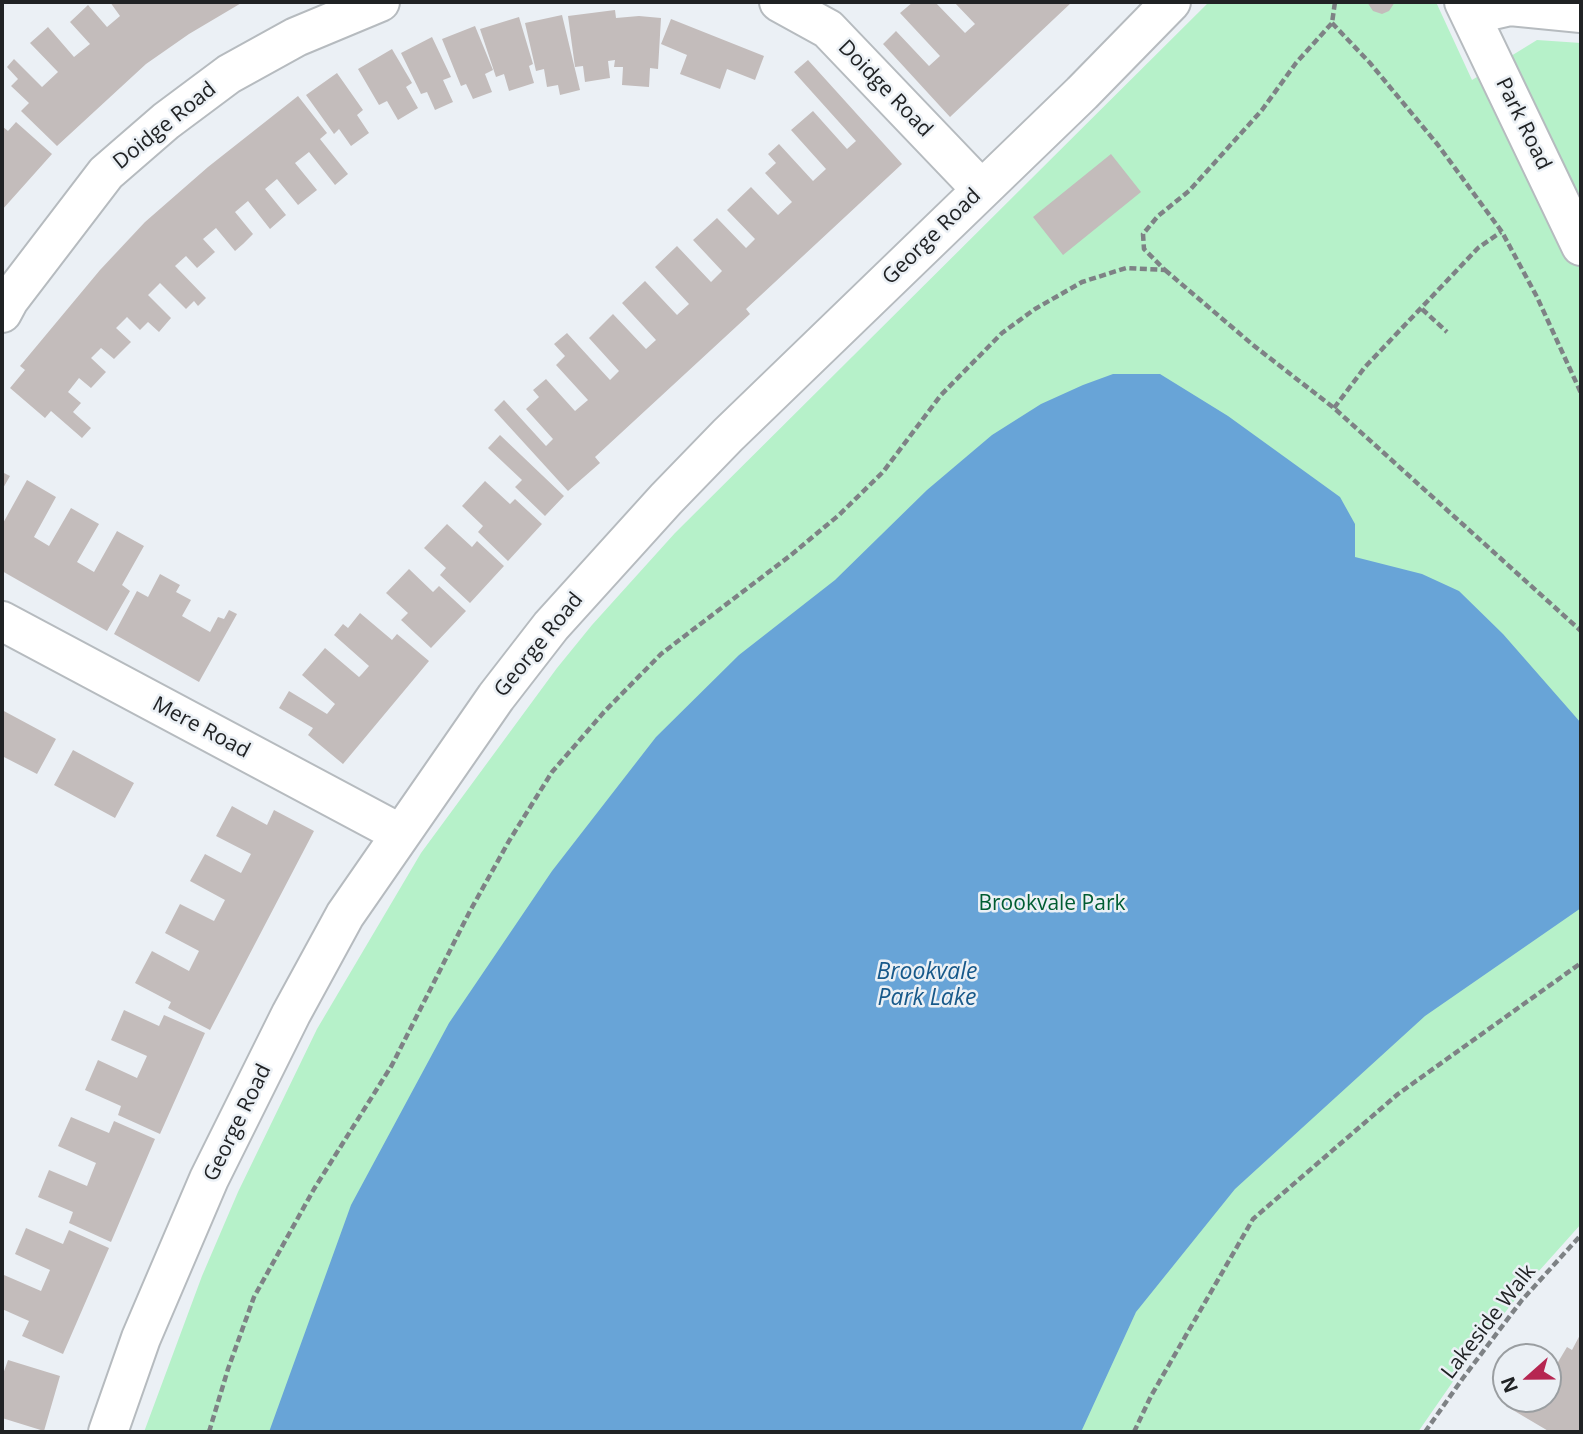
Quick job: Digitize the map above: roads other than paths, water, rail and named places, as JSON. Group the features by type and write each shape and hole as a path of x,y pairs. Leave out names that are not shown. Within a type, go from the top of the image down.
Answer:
{"street":[{"name":"Doidge Road","path":"2,313 9,300 106,173 166,121 229,74 296,37 380,2"},
{"name":"Doidge Road","path":"779,2 828,29 981,189"},
{"name":"George Road","path":"108,1432 141,1338 215,1167 291,1014 345,915 496,697 551,626 728,435 1082,93 1171,2"},
{"path":"1468,8 1510,4 1581,13"},
{"name":"Park Road","path":"1468,8 1581,246"},
{"name":"Mere Road","path":"2,621 401,834"}],"water":[{"name":"Brookvale Park Lake","path":"1113,374 1160,374 1228,416 1340,497 1355,524 1355,557 1422,574 1459,591 1503,634 1581,723 1581,908 1425,1016 1235,1189 1136,1312 1081,1432 269,1432 351,1205 449,1023 552,871 656,737 739,655 835,580 927,490 992,435 1041,404"}],"park label":[{"name":"Brookvale Park","path":"1052,904"}]}
